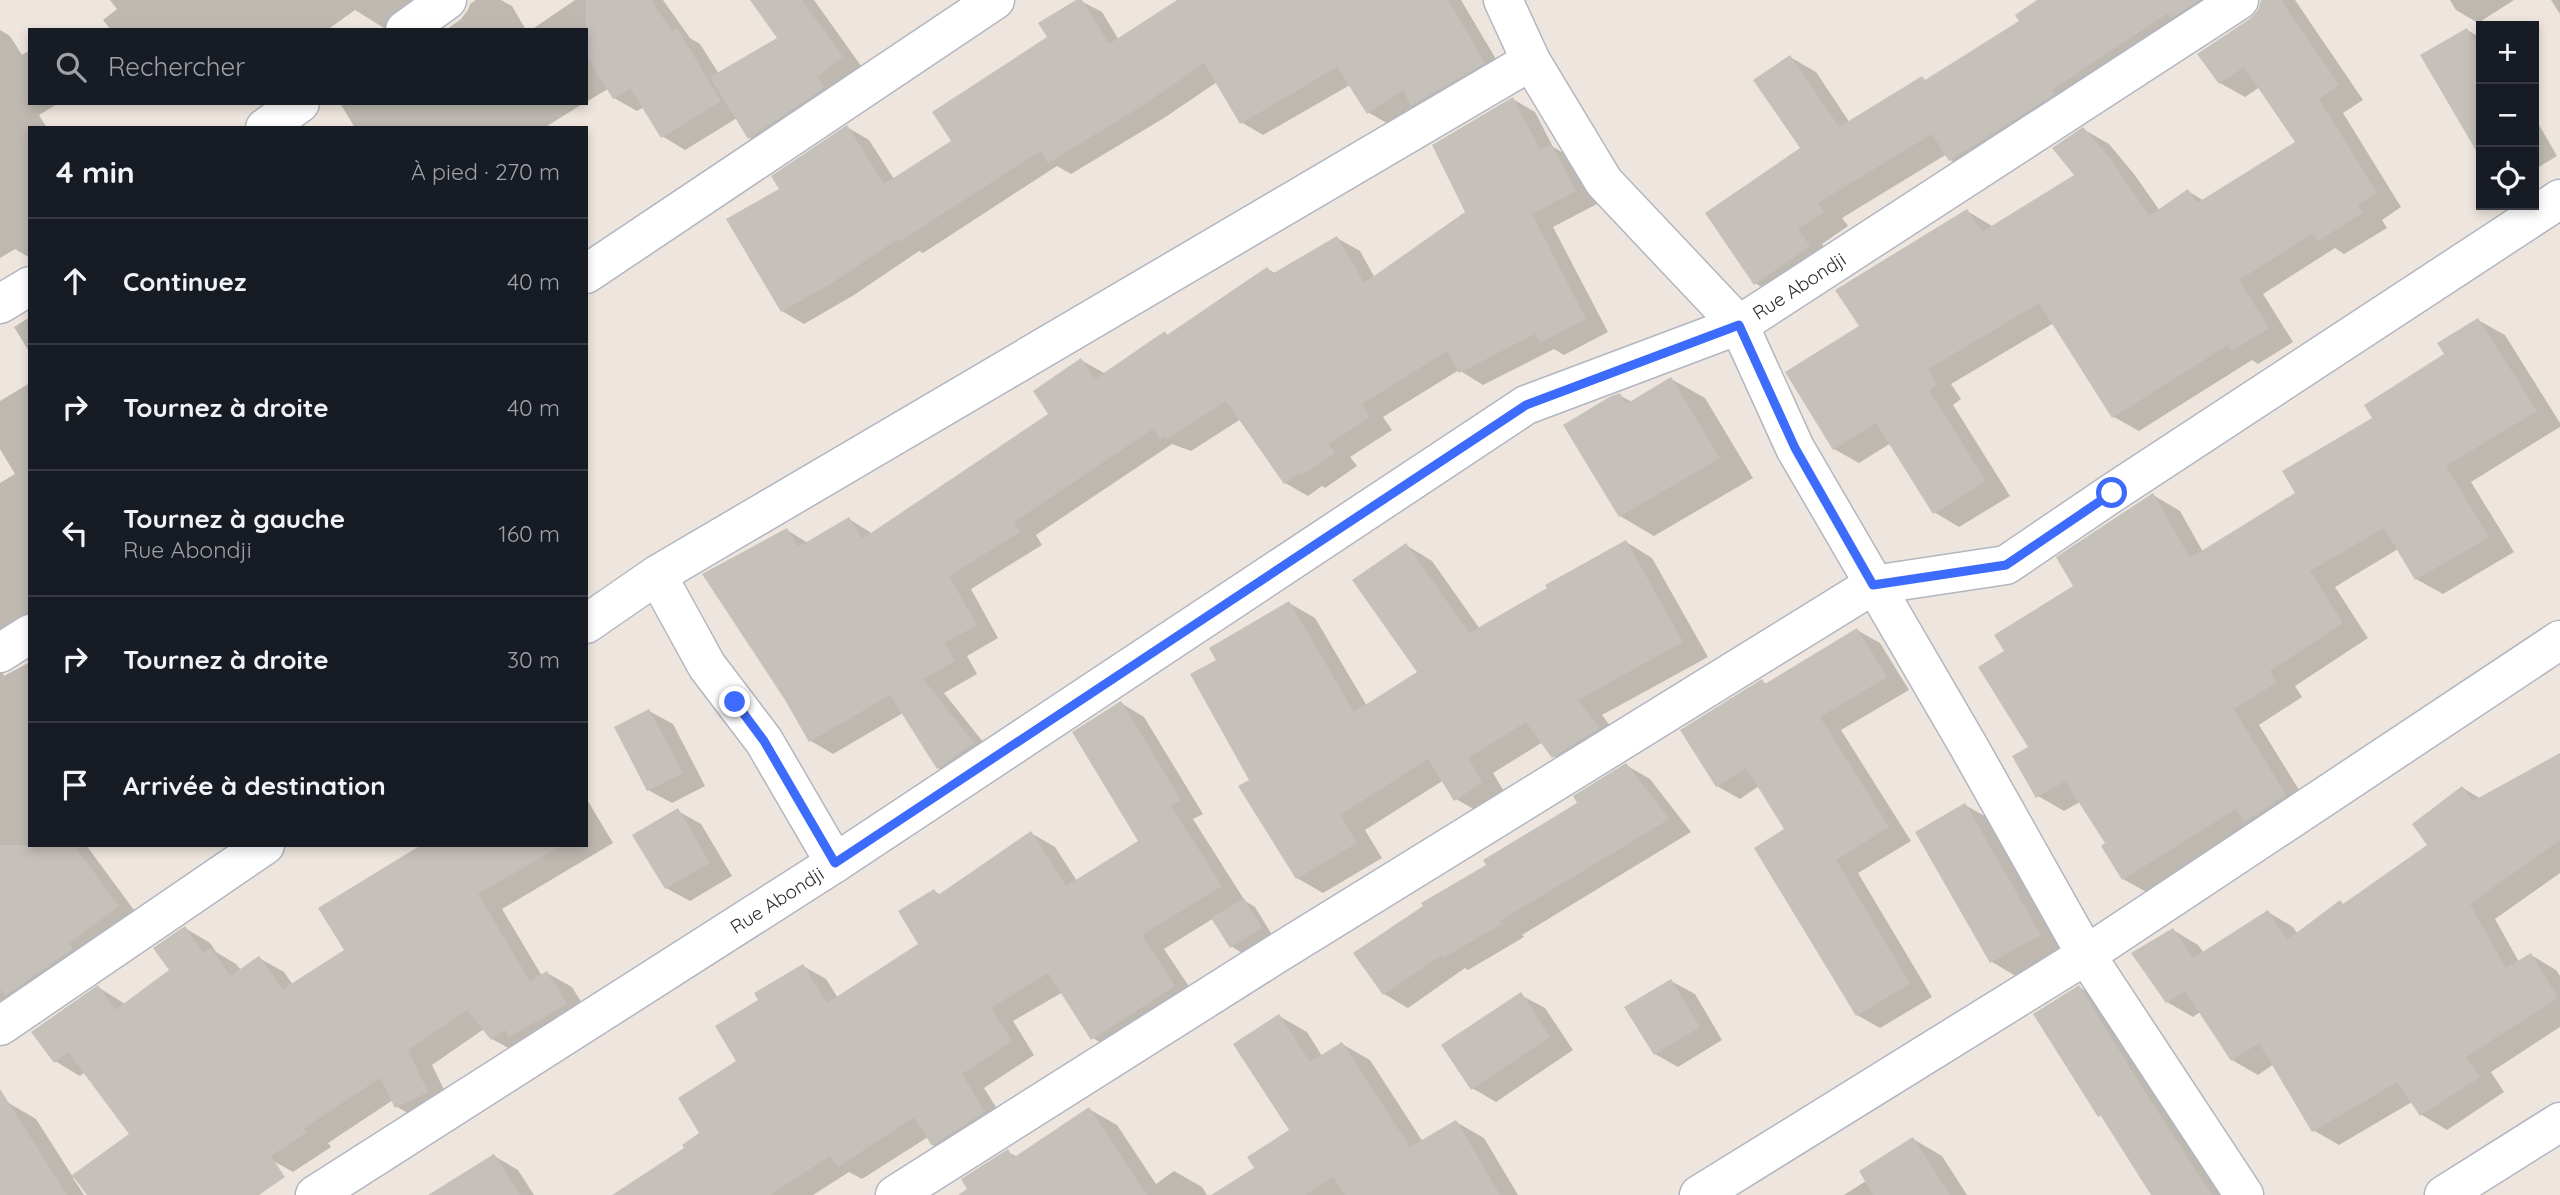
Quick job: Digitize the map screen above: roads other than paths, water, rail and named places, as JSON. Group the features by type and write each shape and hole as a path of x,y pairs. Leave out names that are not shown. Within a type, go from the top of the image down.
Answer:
{"street":[{"path":"408,28 447,0"},
{"path":"588,273 995,0"},
{"path":"1503,0 1531,61 1604,182 1739,325 1795,448 2086,955 2244,1195"},
{"name":"Rue Abondji","path":"315,1195 835,863 1526,405 1739,325 2239,0"},
{"path":"588,623 657,575 1531,61"},
{"path":"268,126 297,105"},
{"path":"895,1195 1273,956 1873,585 2006,565 2560,199"},
{"path":"0,304 28,287"},
{"path":"657,575 707,666 764,741 835,863"},
{"path":"0,653 28,635"},
{"path":"1699,1195 2086,955 2560,640"},
{"path":"0,1026 262,847"},
{"path":"2444,1195 2560,1122"}]}
